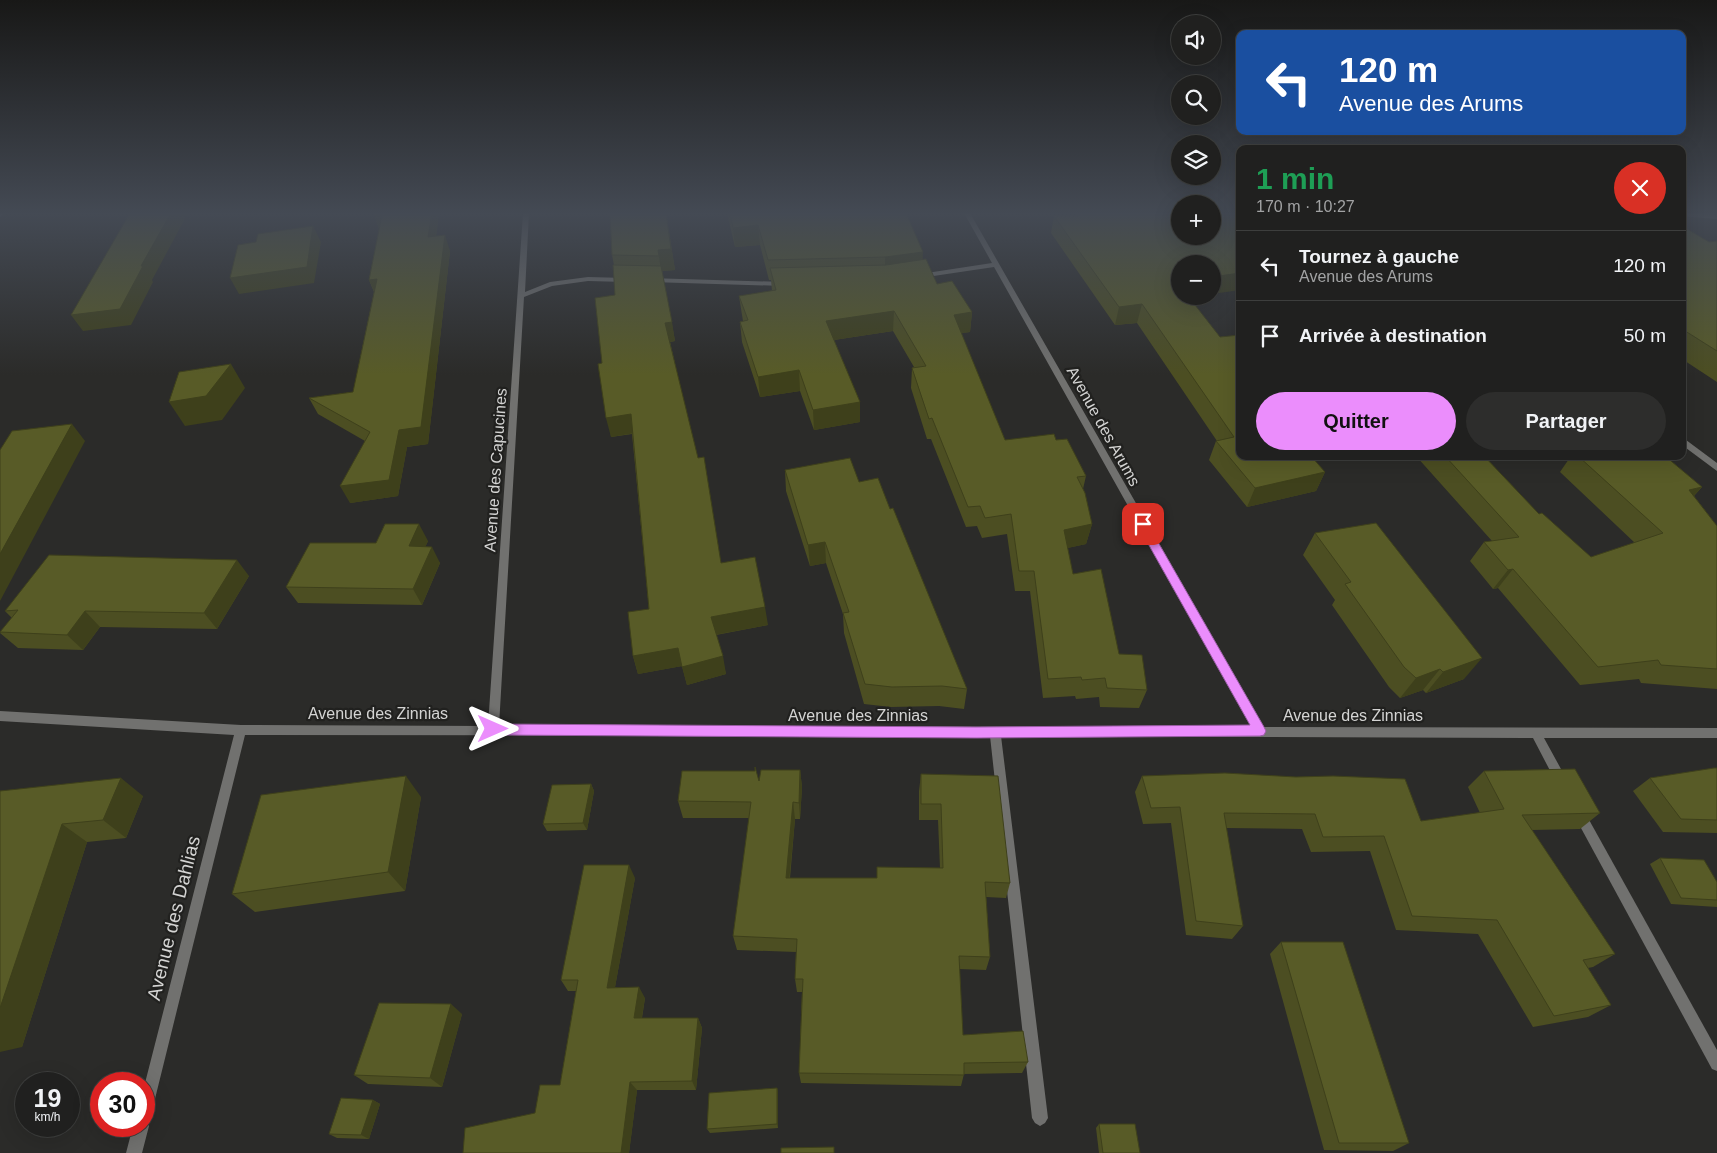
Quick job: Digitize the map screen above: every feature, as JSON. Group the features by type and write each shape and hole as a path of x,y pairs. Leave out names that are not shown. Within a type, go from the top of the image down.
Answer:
{"street":[{"name":"Avenue des Capucines","path":"493,729 523,267"},
{"path":"913,277 984,267"},
{"name":"Avenue des Arums","path":"997,267 1260,731"},
{"path":"521,296 550,284 588,279 633,280"},
{"path":"642,280 794,284"},
{"path":"1686,443 1717,468"},
{"name":"Avenue des Zinnias","path":"0,716 241,730 493,729 1717,733"},
{"name":"Avenue des Dahlias","path":"155,1072 241,730"},
{"path":"995,732 1040,1118"},
{"path":"1536,733 1717,1064"},
{"path":"134,1153 138,1137"}],"building":[{"path":"99,267 143,267 120,309 71,315"},
{"path":"233,267 307,267 307,267 230,278"},
{"path":"372,267 441,267 421,427 399,430 389,480 340,486 370,432 309,398 353,392 377,279 369,280"},
{"path":"613,267 661,267 672,322 665,323 698,458 704,457 721,563 755,557 765,607 711,617 723,656 682,667 678,648 633,656 628,612 649,609 631,414 606,418 598,364 602,363 595,298 615,295"},
{"path":"929,267 937,284 952,281 972,312 954,315 1005,440 1054,434 1056,440 1067,439 1086,476 1077,477 1085,493 1092,524 1064,530 1073,574 1101,569 1119,654 1142,655 1147,690 1107,688 1105,678 1082,680 1081,677 1048,679 1034,571 1019,571 1011,514 985,518 980,506 968,507 932,418 929,419 912,368 926,366 894,311 826,321 860,402 813,410 799,370 758,377 740,322 748,320 739,296 776,290 770,268"},
{"path":"1090,267 1171,267 1171,305 1195,305 1220,337 1236,335 1236,460 1314,460 1325,472 1255,488 1216,441 1234,437 1142,304 1119,307"},
{"path":"1221,267 1236,267 1236,274 1221,276"},
{"path":"1686,267 1717,267 1717,351 1686,332"},
{"path":"231,364 206,396 169,402 179,372"},
{"path":"72,424 0,554 0,450 12,431"},
{"path":"850,458 859,482 878,478 890,509 893,508 967,689 942,686 892,687 865,684 843,613 849,612 825,542 808,545 785,470"},
{"path":"1449,460 1488,460 1539,514 1542,513 1591,557 1663,533 1582,460 1670,460 1702,487 1689,490 1717,526 1717,669 1661,665 1658,660 1598,667 1513,569 1508,570 1484,542 1519,537"},
{"path":"1376,523 1482,658 1443,672 1440,669 1416,678 1404,667 1345,584 1351,582 1315,533"},
{"path":"385,524 419,524 409,546 432,547 413,589 286,587 310,543 376,543"},
{"path":"49,555 237,560 204,613 85,611 67,635 0,632 18,610 5,611"},
{"path":"755,767 759,781 761,770 800,770 799,803 793,802 786,878 877,878 877,867 943,868 941,804 921,804 921,774 998,776 1010,883 985,882 990,957 959,956 963,1035 1023,1031 1028,1062 964,1063 964,1075 799,1073 803,979 795,979 797,939 733,936 751,802 678,801 682,771 755,771"},
{"path":"1717,768 1717,820 1681,819 1650,778"},
{"path":"1575,769 1600,813 1522,815 1615,954 1583,960 1611,1005 1554,1016 1497,920 1412,916 1384,836 1323,837 1315,814 1224,813 1243,926 1196,921 1180,807 1151,808 1142,776 1225,773 1296,777 1333,776 1405,779 1421,821 1504,809 1484,771"},
{"path":"406,776 388,872 232,894 261,795"},
{"path":"121,778 103,820 62,824 0,1008 0,791"},
{"path":"591,784 583,823 543,824 552,785"},
{"path":"1660,858 1704,860 1717,882 1717,900 1681,898"},
{"path":"584,865 629,865 607,988 639,987 634,1018 698,1018 692,1081 630,1082 621,1153 463,1153 465,1128 535,1113 540,1085 560,1085 578,980 561,980"},
{"path":"1281,942 1343,942 1409,1143 1339,1143"},
{"path":"379,1003 451,1004 430,1078 354,1075"},
{"path":"777,1088 777,1124 707,1129 709,1093"},
{"path":"341,1098 373,1100 361,1135 329,1134"},
{"path":"1099,1124 1135,1124 1140,1153 1103,1153"},
{"path":"834,1147 834,1153 781,1153 781,1148"}],"route":[{"path":"493,729 976,732 1260,731 1143,524"}]}
